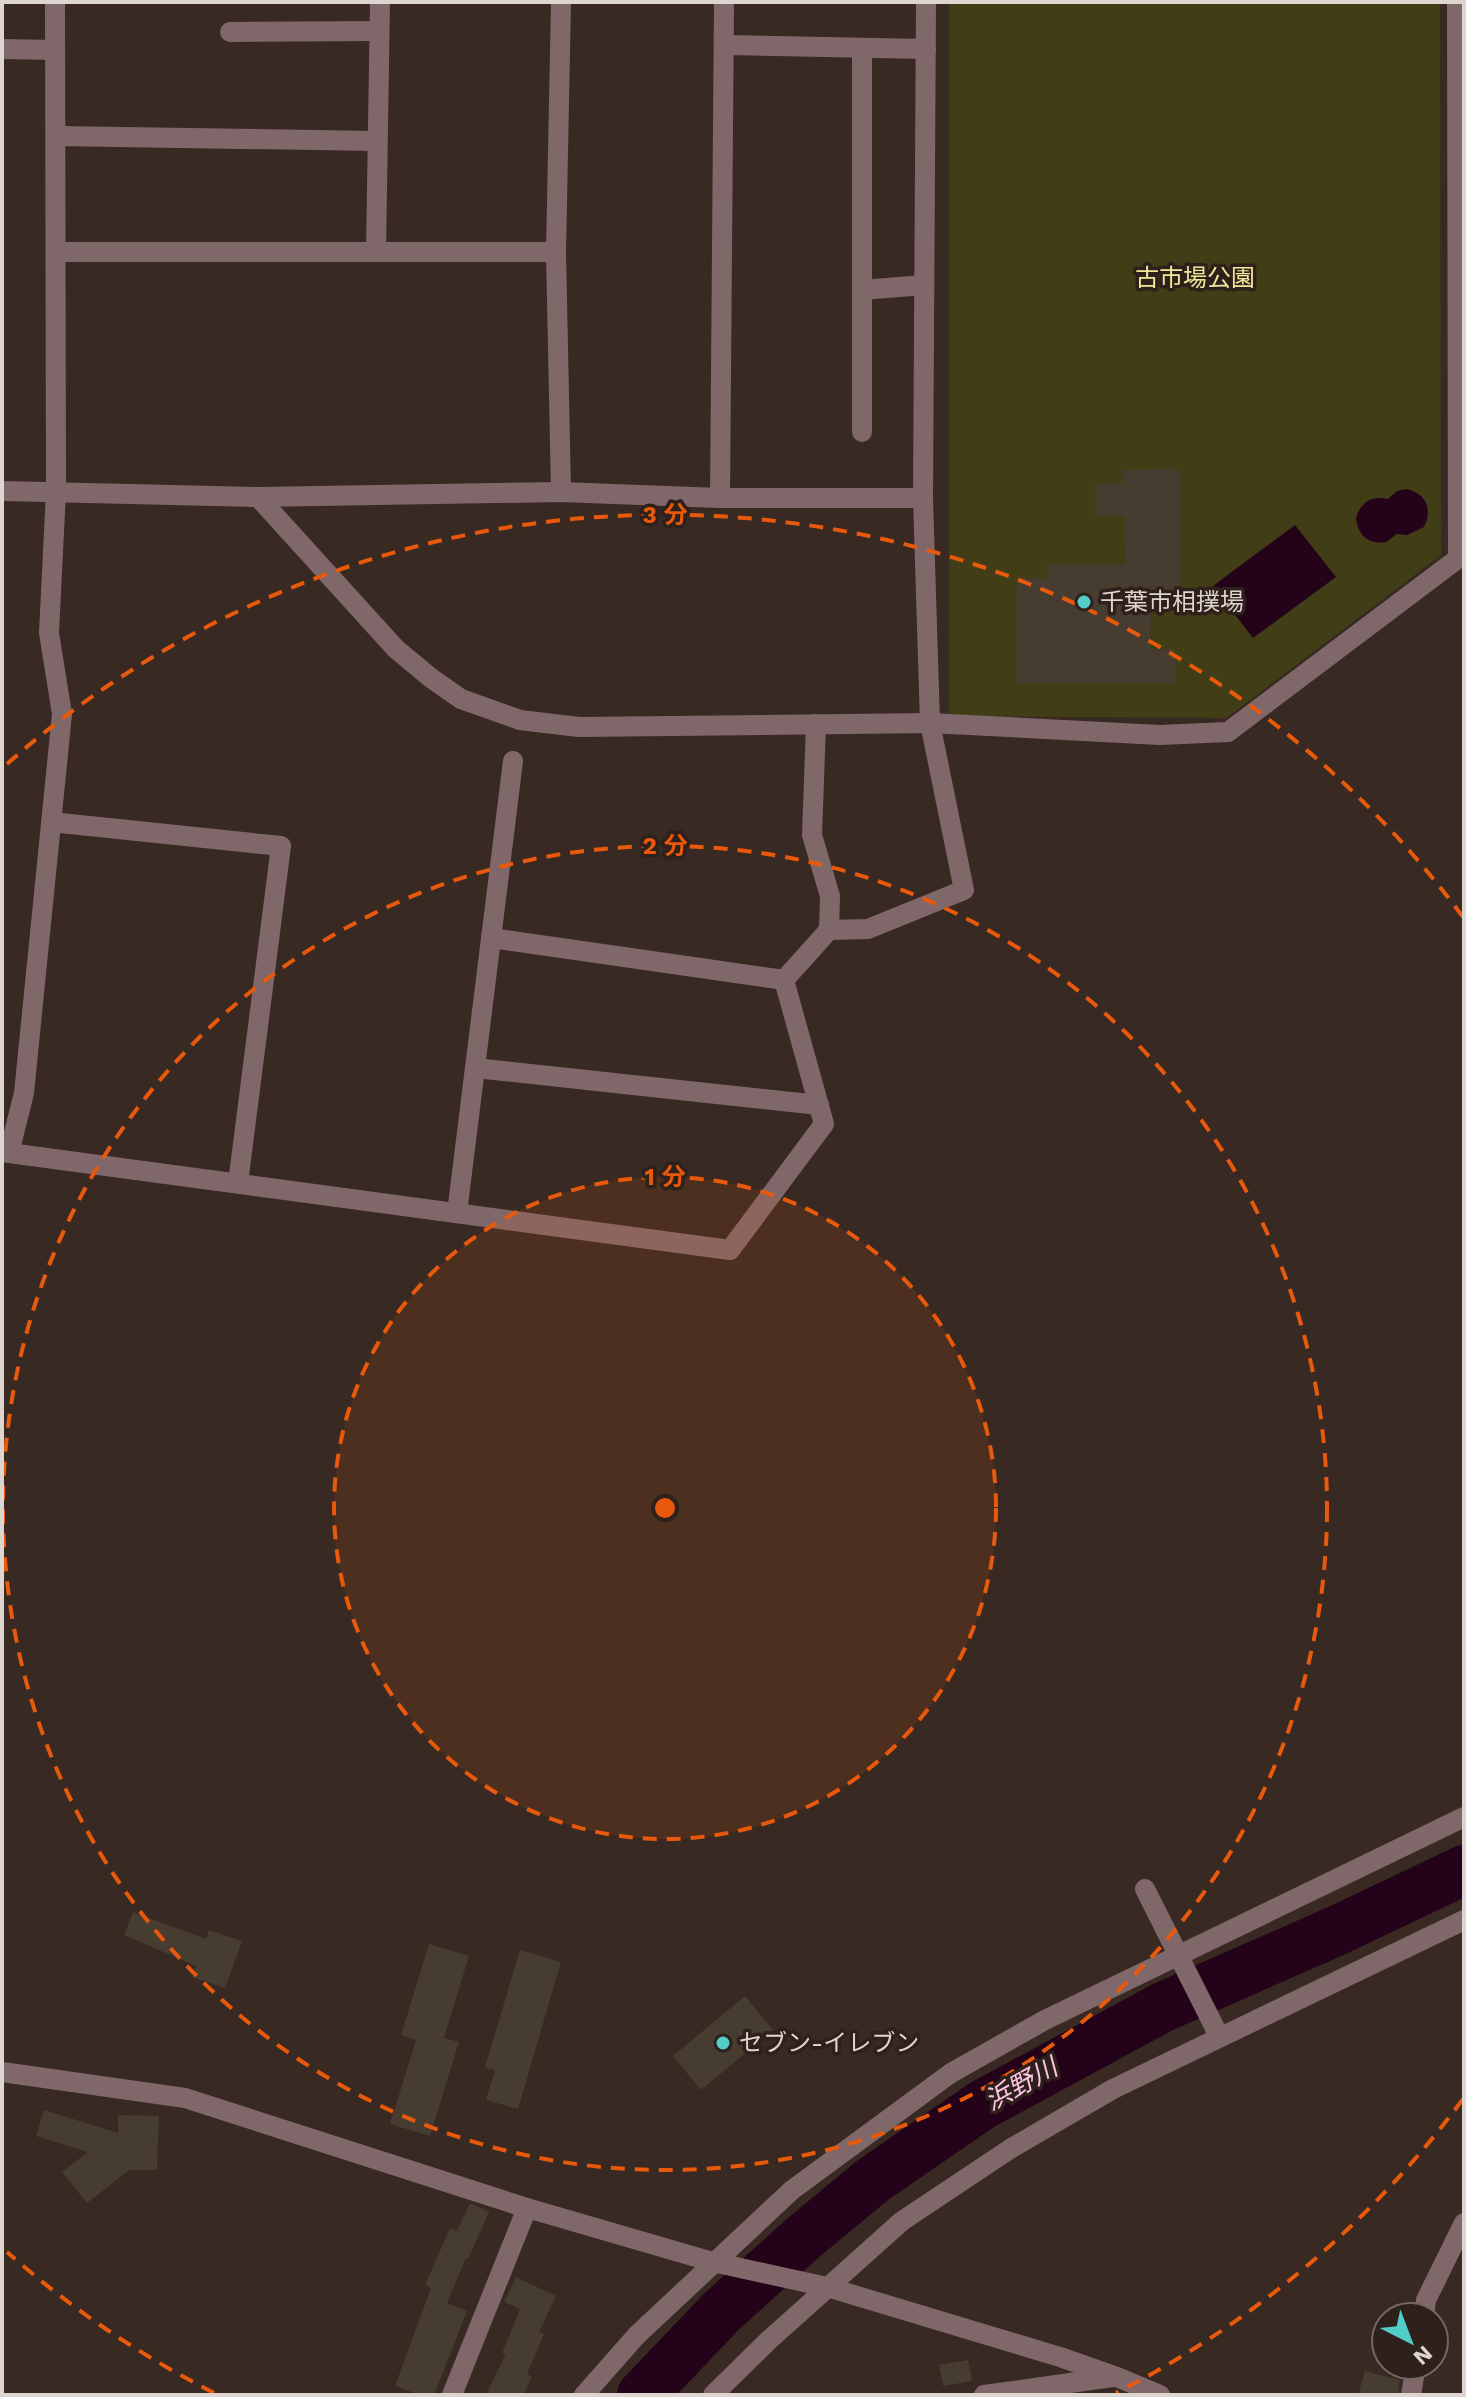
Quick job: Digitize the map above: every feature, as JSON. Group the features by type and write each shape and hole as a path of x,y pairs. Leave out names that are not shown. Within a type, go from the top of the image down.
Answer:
{"street":[{"path":"55,2 56,491 49,633 62,714 24,1093 6,1152 730,1250 824,1124 784,980"},
{"path":"376,251 380,2"},
{"path":"561,2 556,252 561,492"},
{"path":"720,498 724,2"},
{"path":"829,930 868,929 964,890 930,723 923,498 926,2"},
{"path":"258,497 396,649 461,699 520,720 579,727 930,723 1160,735 1228,732 1461,556 1461,86 1457,2"},
{"path":"230,32 379,31"},
{"path":"724,45 926,49"},
{"path":"862,48 862,432"},
{"path":"2,49 55,50"},
{"path":"56,136 376,141"},
{"path":"56,252 556,252"},
{"path":"862,290 924,285"},
{"path":"2,491 258,497 561,492 720,498 923,498"},
{"path":"784,980 829,930 830,896 812,835 816,724"},
{"path":"457,1213 513,761"},
{"path":"51,822 281,846 238,1183"},
{"path":"491,938 784,980"},
{"path":"475,1068 819,1105"},
{"path":"584,2395 637,2335 792,2190 951,2073 1045,2020 1464,1817"},
{"path":"1145,1889 1219,2036"},
{"path":"713,2395 902,2221 1010,2149 1113,2089 1464,1920"},
{"path":"2,2072 185,2098 527,2208 713,2262 827,2287 1117,2377 1160,2395"},
{"path":"452,2395 527,2208"},
{"path":"1426,2301 1464,2223"},
{"path":"984,2395 1117,2377"}],"green space":[{"name":"古市場公園","path":"949,2 1440,2 1441,555 1226,718 949,716"}],"shaded area":[{"path":"1406,489 1419,494 1426,503 1428,514 1424,527 1407,535 1397,534 1386,542 1365,538 1356,518 1364,504 1372,499 1388,499 1397,491"},
{"path":"1295,525 1336,577 1253,638 1213,586"}],"building":[{"name":"千葉市相撲場","path":"1180,469 1180,590 1151,590 1150,650 1175,649 1175,683 1016,683 1017,578 1047,578 1047,564 1126,565 1124,516 1095,516 1095,484 1124,483 1124,470"},
{"path":"133,1912 206,1939 209,1930 242,1941 225,1988 192,1977 196,1966 124,1935"},
{"path":"429,1944 469,1956 444,2038 459,2042 430,2136 390,2124 416,2040 401,2035"},
{"path":"520,1950 561,1962 518,2109 486,2100 495,2070 485,2067"},
{"name":"セブン-イレブン","path":"745,1996 773,2030 701,2090 673,2056"},
{"path":"44,2110 118,2133 118,2115 159,2116 157,2170 129,2170 87,2203 62,2172 88,2152 36,2136"},
{"path":"470,2203 489,2212 447,2303 467,2311 434,2395 420,2395 395,2386 431,2288 425,2285 450,2228 457,2231"},
{"path":"516,2277 556,2296 539,2332 544,2334 527,2374 532,2377 523,2395 486,2395 506,2354 502,2353 520,2309 504,2302"},
{"path":"968,2360 972,2381 943,2386 939,2365"},
{"path":"1365,2371 1370,2372 1370,2381 1400,2381 1398,2395 1358,2395"}],"waterway":[{"name":"浜野川","path":"642,2395 722,2311 803,2238 873,2180 982,2105 1163,2007 1336,1931 1464,1870"}],"place":[{"name":"千葉市相撲場","path":"1084,602"},
{"name":"セブン-イレブン","path":"723,2043"}]}
